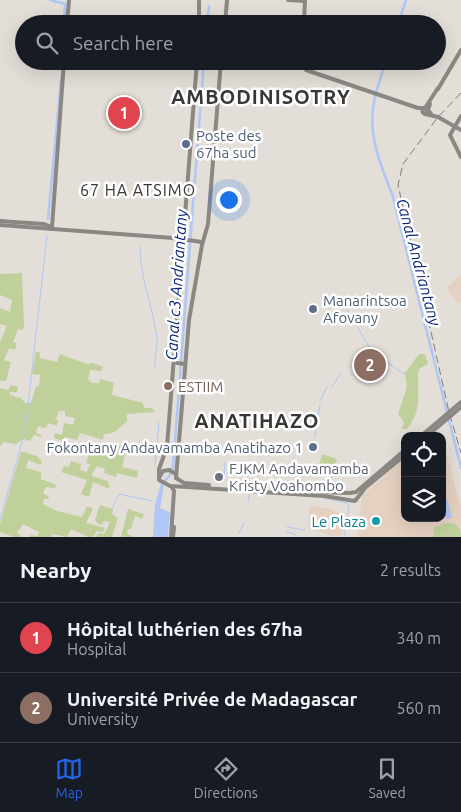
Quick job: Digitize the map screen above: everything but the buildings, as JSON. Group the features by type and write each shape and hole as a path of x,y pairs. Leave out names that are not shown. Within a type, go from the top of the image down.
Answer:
{"main road":[{"path":"68,15 69,0"},
{"path":"199,0 199,15"},
{"path":"226,15 227,0"},
{"path":"288,0 305,1 304,15"},
{"path":"425,111 461,50"},
{"path":"53,228 63,70"},
{"path":"172,537 174,491 172,486 166,485 159,479 159,469 167,447 188,240 197,70"},
{"path":"172,537 176,499 174,486 185,365 193,290 202,243 208,224 221,70"},
{"path":"306,70 418,108 461,130"},
{"path":"461,116 450,137 461,157"},
{"path":"0,223 174,238 202,243"},
{"path":"175,365 185,365"},
{"path":"450,414 461,402"},
{"path":"426,432 461,407"},
{"path":"431,432 441,421"},
{"path":"166,485 306,494 357,500 358,493 401,454"},
{"path":"159,479 163,471 169,470 184,483 350,494 358,493 401,458"},
{"path":"350,494 351,500"}],"shaded area":[{"path":"113,103 137,108 136,121 131,121 130,125 121,125 121,120 112,119"},
{"path":"461,275 461,302 459,304 446,288"},
{"path":"446,453 461,506 461,537 357,537 362,496 401,461 401,522 446,522"},
{"path":"310,506 328,508 345,515 343,535 334,537 308,528"}],"green space":[{"path":"22,273 23,330 18,329 13,342 17,343 15,350 9,348 4,360 11,362 6,381 0,381 0,342 7,326 0,324 0,308 10,312 12,300 0,295 0,274"},
{"path":"36,351 40,353 40,358 57,362 60,354 87,364 92,363 103,367 101,371 90,370 88,379 92,383 99,383 100,379 114,383 112,395 143,403 144,408 152,408 155,412 127,414 127,421 114,432 104,434 103,440 80,433 77,440 65,437 63,441 54,438 55,433 62,435 64,423 73,425 75,418 65,416 65,411 59,411 56,419 58,420 57,426 48,423 45,428 38,426 36,433 42,435 41,437 34,435 30,441 23,439 16,444 4,442 0,446 0,388 8,390 11,385 18,387 17,392 10,392 10,395 21,398 25,403 31,403 36,386 39,387 40,375 32,374"},
{"path":"419,354 425,354 428,364 420,368 418,372 418,402 415,415 407,429 402,429 404,422 398,414 407,387 405,373"},
{"path":"113,443 121,445 120,452 125,454 122,467 138,471 137,478 117,473 116,477 104,473 105,469 97,466 91,476 108,481 110,489 93,482 89,497 81,494 87,480 61,472 64,466 69,467 71,461 81,464 80,470 87,472 90,464 86,463 90,451 104,455 105,448 112,447"},
{"path":"21,451 37,456 42,462 41,465 28,460 26,468 41,472 41,479 56,485 55,488 46,487 43,493 49,497 44,499 43,504 57,511 82,517 87,506 93,509 86,523 105,528 103,532 97,531 93,537 88,537 71,529 67,537 52,534 51,537 30,537 30,535 38,536 39,532 23,524 17,533 22,537 14,537 0,532 0,524"},
{"path":"322,454 337,459 332,478 318,470"},
{"path":"100,505 113,509 112,514 118,518 112,537 96,537 99,533 104,534 110,522 104,521 101,525 95,520"},
{"path":"128,509 144,514 142,519 135,516 131,529 128,529 127,534 134,537 121,537"},
{"path":"447,523 458,526 461,537 433,537 435,527"}],"water":[{"path":"161,483 164,485 160,508 170,512 168,537 153,537 155,505"},
{"path":"446,499 452,518 446,519"}],"waterway":[{"path":"50,0 65,4 64,15"},
{"name":"Canal Andriantany","path":"401,15 406,0"},
{"name":"Canal c3 Andriantany","path":"208,15 209,6"},
{"name":"Canal c3 Andriantany","path":"163,483 170,475 173,467 203,70"},
{"name":"Canal Andriantany","path":"383,70 374,104 372,121 375,144 393,197 461,468"},
{"path":"48,219 61,80"},
{"path":"0,520 25,431 47,236"},
{"path":"140,247 144,281 157,338 155,368"},
{"path":"343,303 371,350 402,373 405,373"},
{"path":"332,387 341,373"},
{"path":"320,401 327,387"},
{"path":"315,436 320,405"},
{"path":"155,465 159,423"},
{"path":"224,480 225,462"},
{"path":"248,501 250,493"},
{"path":"112,509 119,494 153,501"},
{"path":"324,498 347,503 349,507 344,537"},
{"path":"239,533 244,523"},
{"path":"287,527 305,530"},
{"path":"286,531 296,535 296,537"}],"railway":[{"path":"461,93 438,117 403,164 398,185 449,412 461,453"}],"place":[{"name":"Hôpital luthérien des 67ha","path":"124,113"},
{"name":"Poste des 67ha sud","path":"186,144"},
{"name":"Manarintsoa Afovany","path":"313,309"},
{"name":"Université Privée de Madagascar","path":"370,365"},
{"name":"ESTIIM","path":"168,386"},
{"name":"Fokontany Andavamamba Anatihazo 1","path":"313,447"},
{"name":"FJKM Andavamamba Kristy Voahombo","path":"219,477"},
{"name":"Le Plaza","path":"376,521"}],"district":[{"name":"AMBODINISOTRY","path":"261,96"},
{"name":"67 HA ATSIMO","path":"138,190"},
{"name":"ANATIHAZO","path":"257,420"}]}
